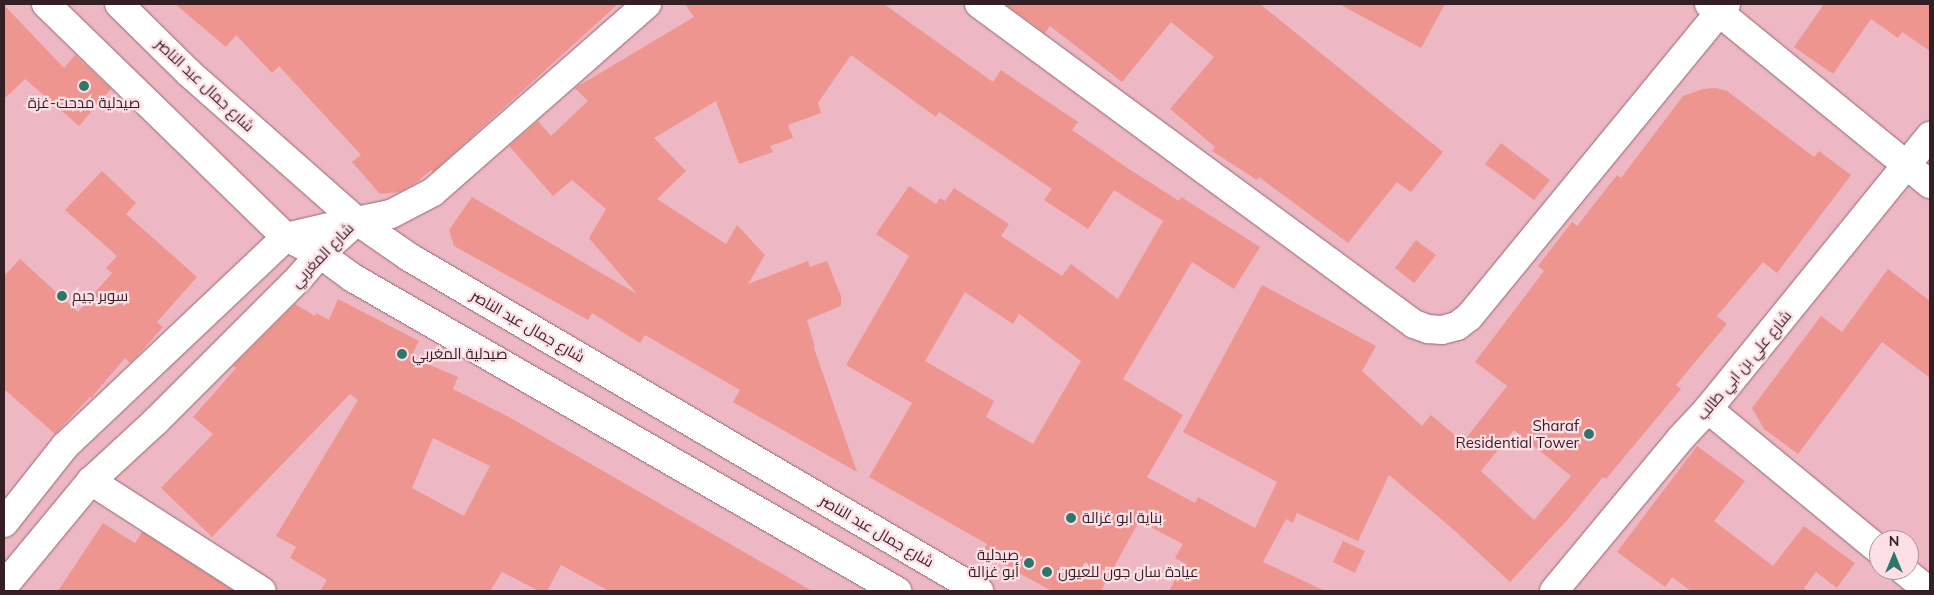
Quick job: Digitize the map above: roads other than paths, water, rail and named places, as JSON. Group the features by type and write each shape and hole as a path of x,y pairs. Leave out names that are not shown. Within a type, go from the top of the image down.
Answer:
{"main road":[{"path":"46,4 286,237 320,254 353,278 897,591"},
{"name":"شارع جمال عبد الناصر","path":"119,4 189,73 357,221 409,256 979,591"},
{"path":"357,221 391,214 433,192 647,4"},
{"path":"979,4 1414,324 1428,329 1442,330 1456,326 1469,318 1718,6 1930,184"},
{"name":"شارع علي بن ابي طالب","path":"1554,591 1680,439 1708,410 1930,136"},
{"name":"شارع المغربي","path":"286,237 357,221"},
{"name":"شارع المغربي","path":"8,587 90,481 155,422 300,277 320,254 357,221"},
{"path":"4,523 65,446 286,237"},
{"path":"1708,410 1869,542"},
{"path":"90,481 262,591"},
{"path":"1915,580 1929,591"}],"place":[{"name":"صيدلية مدحت-غزة","path":"84,86"},
{"name":"سوبر جيم","path":"62,296"},
{"name":"صيدلية المغربي","path":"402,354"},
{"name":"Sharaf Residential Tower","path":"1589,434"},
{"name":"بناية ابو غزالة","path":"1071,518"},
{"name":"صيدلية أبو غزالة","path":"1029,563"},
{"name":"عيادة سان جون للعيون","path":"1047,572"}]}
